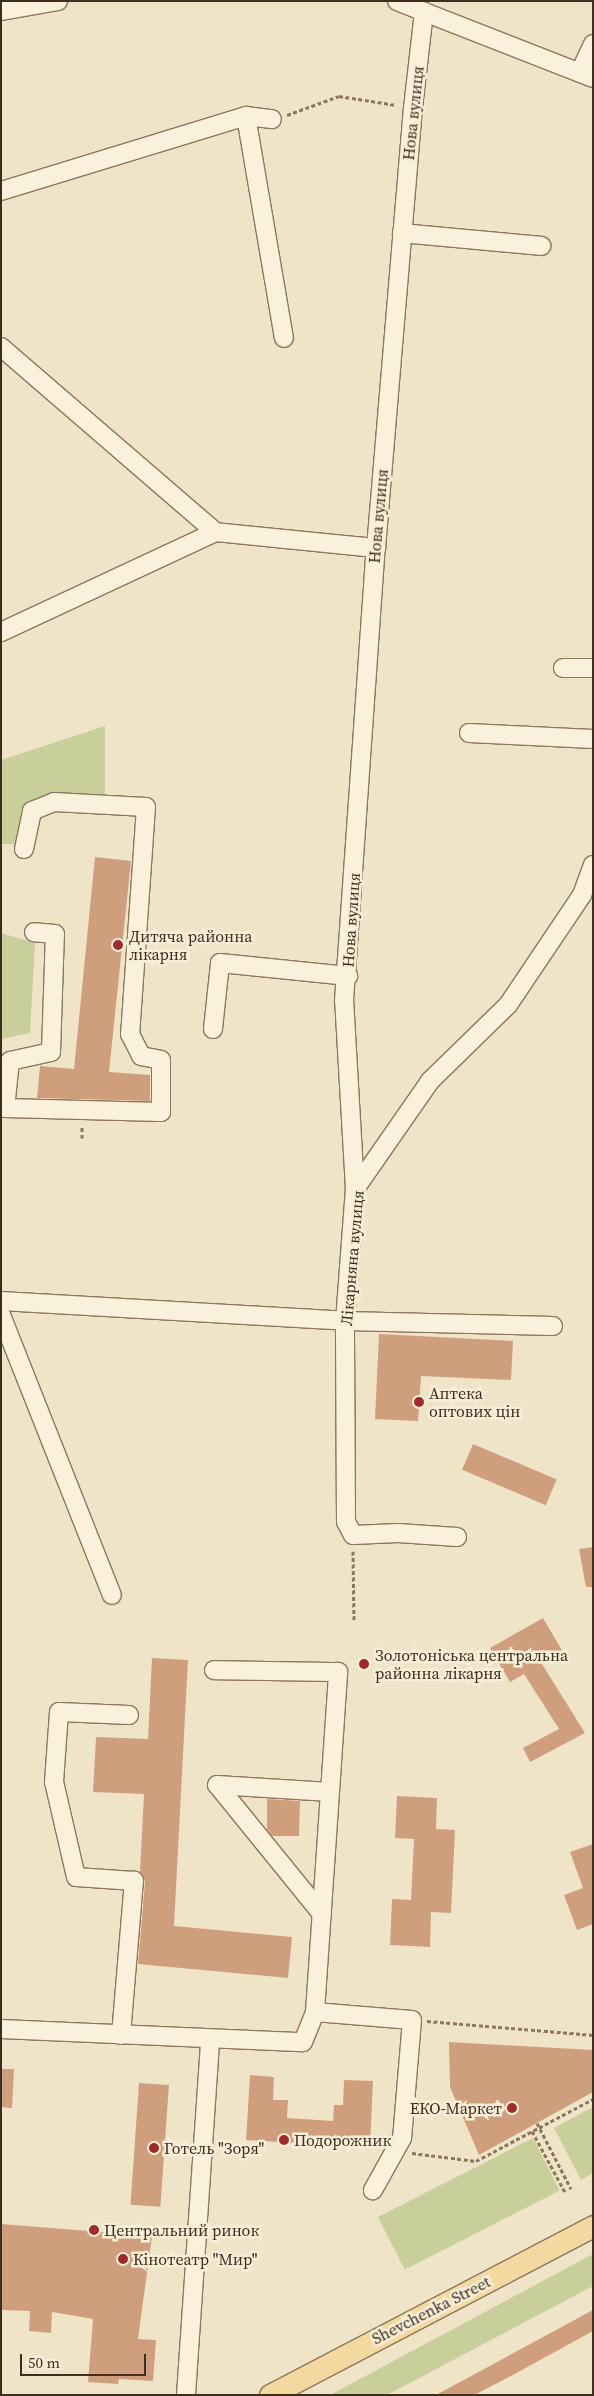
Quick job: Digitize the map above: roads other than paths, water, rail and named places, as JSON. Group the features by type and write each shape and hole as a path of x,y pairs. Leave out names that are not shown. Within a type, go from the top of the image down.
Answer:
{"main road":[{"name":"Shevchenka Street","path":"270,2395 593,2226"}],"street":[{"path":"1,11 58,1"},
{"path":"397,1 587,75 593,44"},
{"name":"Нова вулиця","path":"355,1189 344,1001 348,976 376,548 412,108 424,12"},
{"path":"246,116 284,338"},
{"path":"1,191 246,116 272,119"},
{"path":"402,233 541,246"},
{"path":"1,348 215,532"},
{"path":"1,632 215,532 376,548"},
{"path":"564,668 593,668"},
{"path":"468,733 593,738"},
{"path":"24,850 32,811 54,802 146,807 130,1034 141,1056 161,1060 161,1112 5,1108 10,1060 52,1052 55,934 34,932"},
{"name":"Лікарняна вулиця","path":"457,1537 398,1533 353,1535 346,1522 345,1321 355,1189 430,1081 508,1005 582,895 593,865"},
{"path":"213,1030 220,963 348,976"},
{"path":"1,1301 345,1321 553,1326"},
{"path":"1,1315 112,1595"},
{"path":"1,2029 303,2042 315,2012 338,1672 214,1670"},
{"path":"121,2034 134,1881 76,1877 54,1782 59,1712 129,1715"},
{"path":"322,1914 217,1785 330,1792"},
{"path":"315,2012 412,2020 402,2138 373,2190"},
{"path":"186,2395 210,2038"}],"place":[{"name":"Дитяча районна лікарня","path":"118,945"},
{"name":"Аптека оптових цін","path":"419,1402"},
{"name":"Золотоніська центральна районна лікарня","path":"364,1664"},
{"name":"ЕКО-Маркет","path":"512,2108"},
{"name":"Подорожник","path":"284,2140"},
{"name":"Готель \"Зоря\"","path":"154,2148"},
{"name":"Центральний ринок","path":"94,2230"},
{"name":"Кінотеатр \"Мир\"","path":"123,2259"}]}
